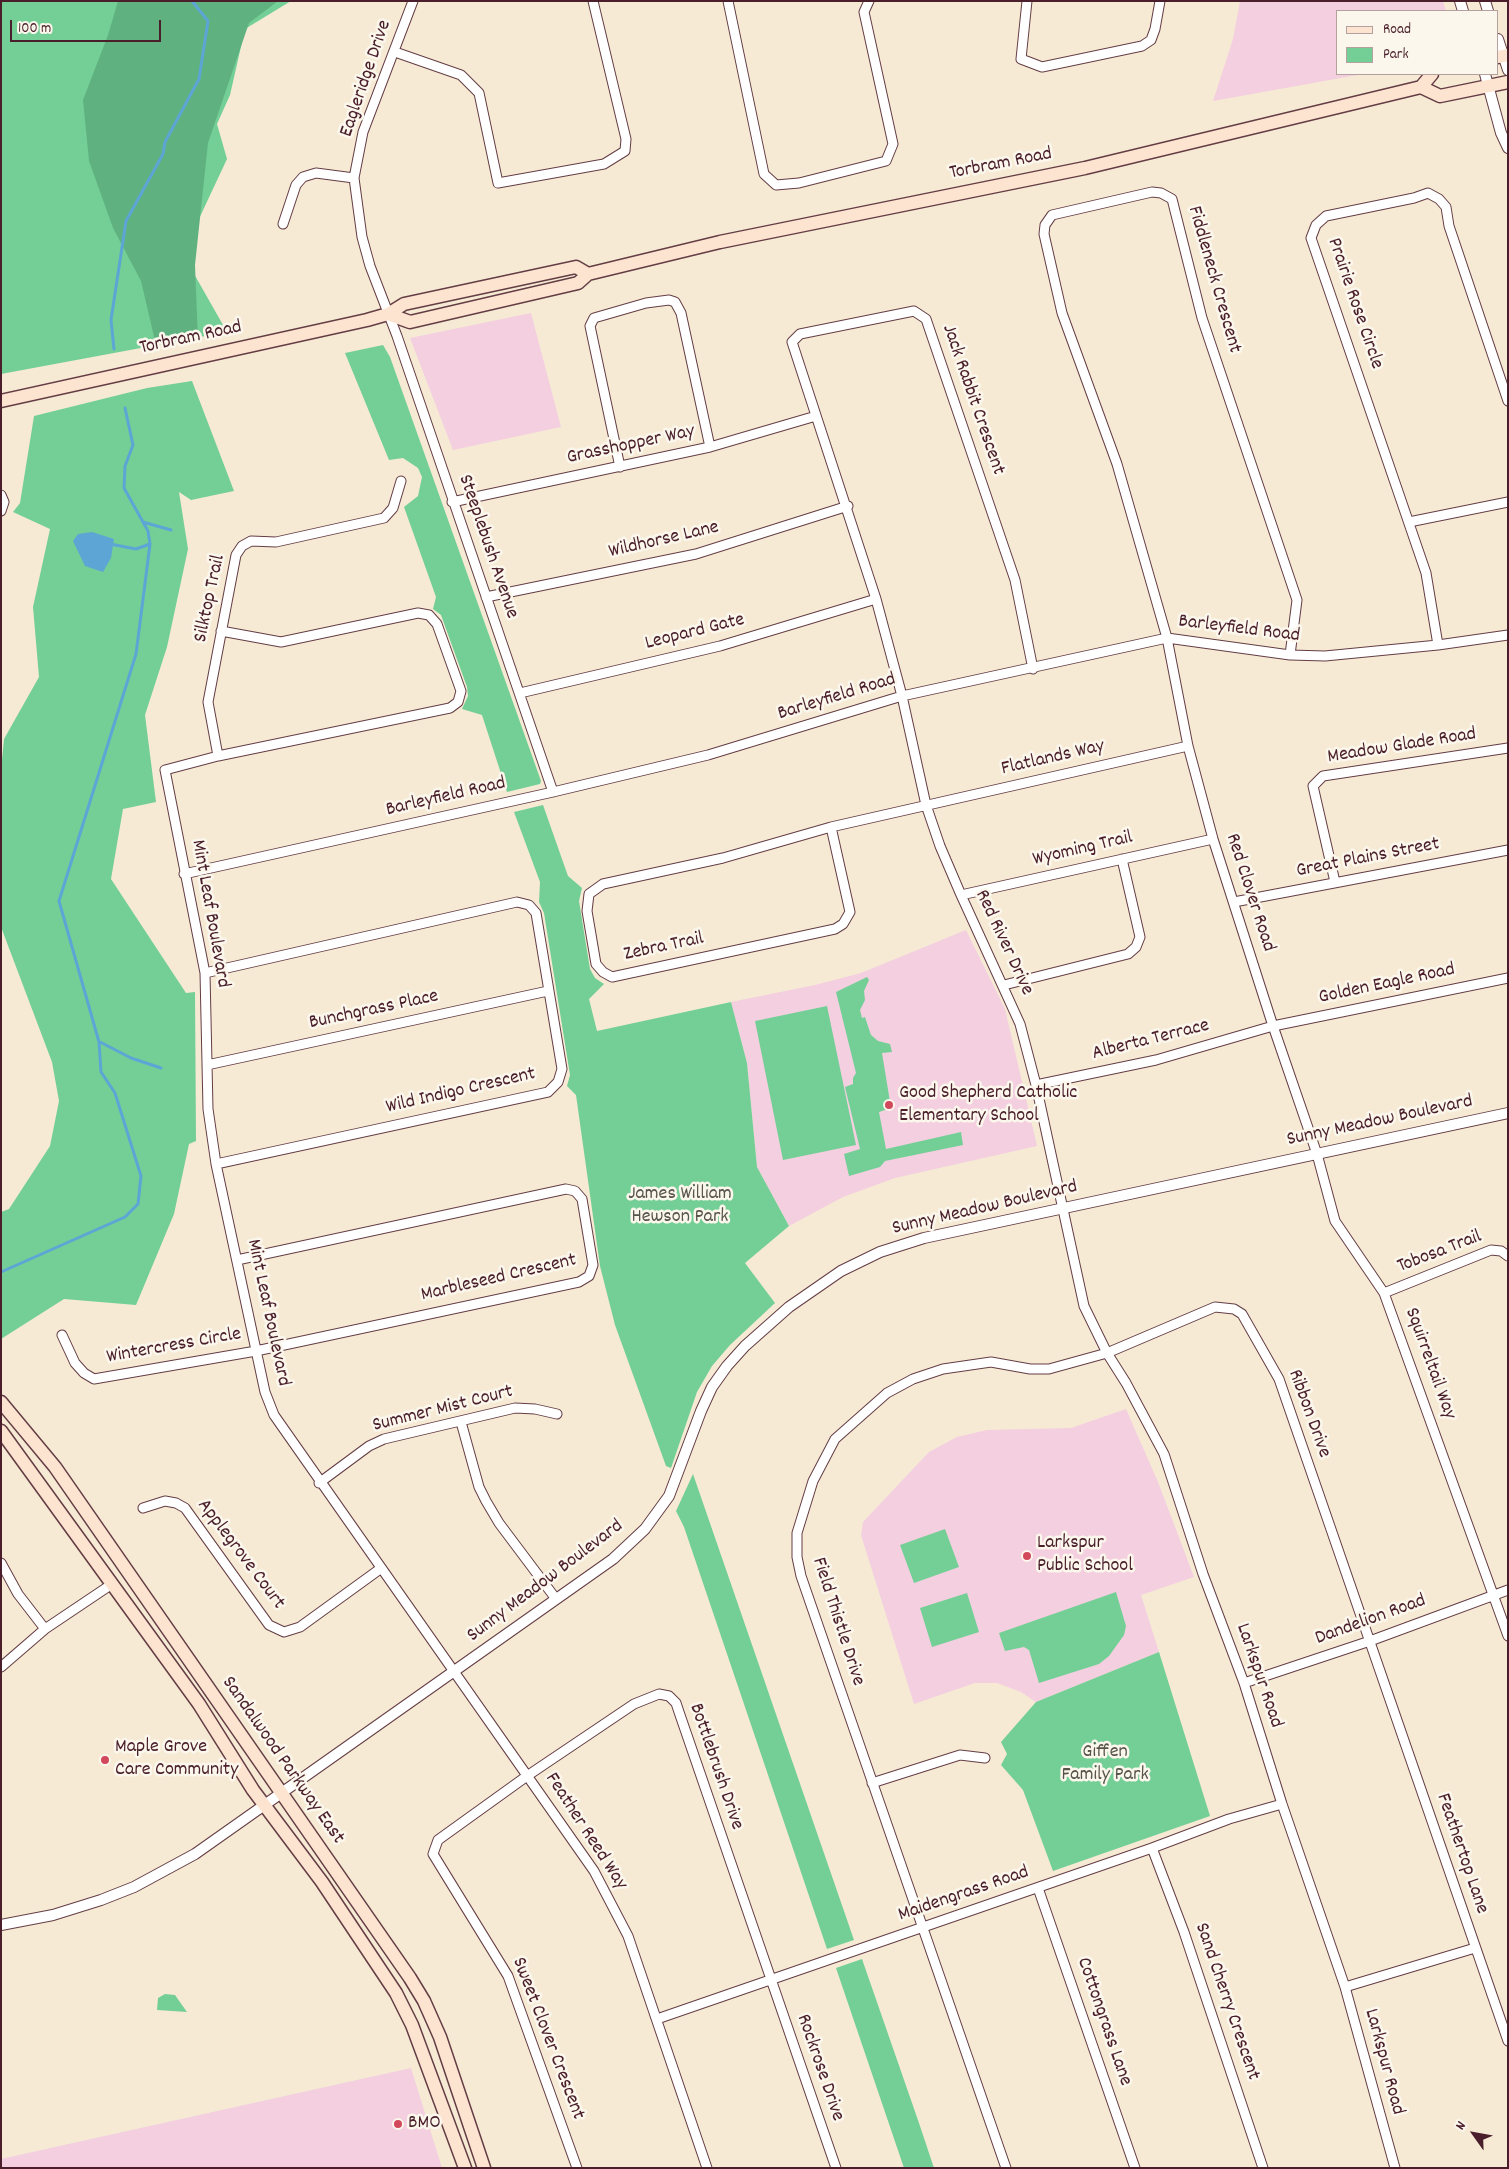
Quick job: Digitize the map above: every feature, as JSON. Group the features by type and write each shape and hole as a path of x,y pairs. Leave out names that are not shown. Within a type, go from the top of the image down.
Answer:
{"main road":[{"path":"1431,75 1421,87 1440,96 1486,80 1508,82"},
{"name":"Torbram Road","path":"388,314 410,322 578,283 588,274 720,242 1085,168 1421,87"},
{"name":"Torbram Road","path":"1,400 388,314 404,304 576,268 588,274"},
{"name":"Sandalwood Parkway East","path":"1,1402 55,1467 282,1792 424,2001 440,2037 484,2168"},
{"name":"Sandalwood Parkway East","path":"1,1431 199,1704 264,1805 322,1882 396,1993 415,2032 465,2168"}],"street":[{"name":"Eagleridge Drive","path":"388,314 362,238 354,178 364,132 413,1"},
{"path":"394,52 461,74 479,93 498,183 604,164 625,151 626,139 593,1"},
{"path":"728,1 764,174 776,185 799,182 886,161 893,144 864,12 869,1"},
{"path":"1027,1 1021,59 1042,66 1142,46 1151,40 1156,29 1160,1"},
{"path":"1499,42 1508,70"},
{"path":"1486,80 1501,133 1508,148"},
{"path":"282,224 296,186 303,177 316,173 354,178"},
{"name":"Fiddleneck Crescent","path":"1167,638 1117,464 1062,313 1044,234 1046,225 1052,215 1152,192 1161,192 1172,199 1202,318 1298,600 1290,655"},
{"name":"Prairie Rose Circle","path":"1438,645 1426,573 1312,238 1316,225 1326,216 1387,204 1428,193 1439,199 1446,207 1449,226 1508,401"},
{"path":"620,466 590,326 594,318 646,303 669,300 675,302 681,313 710,447"},
{"name":"Jack Rabbit Crescent","path":"902,696 876,599 848,506 792,342 800,334 914,311 926,319 1015,580 1033,669"},
{"name":"Steeplebush Avenue","path":"388,314 553,792"},
{"name":"Grasshopper Way","path":"452,502 710,447 816,416"},
{"name":"Silktop Trail","path":"218,756 208,702 236,555 242,546 251,541 276,542 384,518 393,508 401,481"},
{"path":"1,495 4,502 1,510"},
{"path":"1409,522 1508,502"},
{"name":"Wildhorse Lane","path":"486,597 696,554 848,506"},
{"name":"Leopard Gate","path":"520,693 720,646 876,599"},
{"name":"Mint Leaf Boulevard","path":"221,631 281,642 418,613 429,615 437,624 461,691 458,702 450,708 218,756 164,770 205,973 208,1109 216,1164 269,1406 319,1483 453,1672"},
{"name":"Barleyfield Road","path":"184,874 708,756 902,696 1033,669 1167,638 1290,655 1325,656 1438,645 1508,635"},
{"name":"Red Clover Road","path":"1167,638 1188,746 1213,839 1273,1026 1318,1154"},
{"name":"Red River Drive","path":"902,696 926,805 940,846 1020,1024 1036,1085 1062,1209"},
{"name":"Flatlands Way","path":"926,805 1188,746"},
{"name":"Meadow Glade Road","path":"1335,882 1313,786 1323,776 1508,748"},
{"name":"Zebra Trail","path":"831,827 850,912 843,924 835,929 612,977 603,972 596,964 586,911 590,894 603,884 723,858 831,827 926,805"},
{"name":"Wyoming Trail","path":"961,895 1213,839"},
{"name":"Great Plains Street","path":"1234,902 1508,850"},
{"path":"1004,985 1128,954 1136,947 1140,937 1122,860"},
{"name":"Wild Indigo Crescent","path":"205,973 518,902 529,904 536,913 562,1069 558,1082 548,1092 216,1164"},
{"name":"Golden Eagle Road","path":"1273,1026 1508,978"},
{"name":"Bunchgrass Place","path":"207,1065 548,992"},
{"name":"Alberta Terrace","path":"1036,1085 1156,1060 1273,1026"},
{"name":"Sunny Meadow Boulevard","path":"1,1924 77,1908 134,1887 195,1854 614,1559 645,1529 673,1489 701,1411 719,1376 745,1346 806,1294 841,1271 902,1244 1508,1112"},
{"name":"Squirreltail Way","path":"1318,1154 1335,1221 1384,1294 1508,1636"},
{"name":"Marbleseed Crescent","path":"237,1260 566,1189 575,1191 582,1199 593,1265 589,1276 579,1282 256,1351"},
{"name":"Larkspur Road","path":"1062,1209 1084,1306 1107,1353 1126,1383 1164,1454 1203,1574 1244,1683 1282,1804 1344,1987 1395,2168"},
{"name":"Tobosa Trail","path":"1384,1294 1491,1250 1500,1251 1508,1256"},
{"name":"Ribbon Drive","path":"1107,1353 1215,1306 1234,1309 1242,1314 1279,1379 1370,1641"},
{"name":"Wintercress Circle","path":"62,1335 75,1363 84,1373 94,1379 256,1351"},
{"name":"Field Thistle Drive","path":"922,1928 801,1576 797,1556 798,1533 813,1481 835,1439 887,1393 913,1379 942,1369 991,1362 1030,1369 1049,1369 1107,1353"},
{"name":"Summer Mist Court","path":"319,1483 369,1446 384,1439 515,1408 535,1408 556,1414"},
{"path":"461,1422 479,1487 486,1501 556,1599"},
{"name":"Applegrove Court","path":"143,1508 165,1501 185,1508 269,1625 284,1632 300,1627 380,1569"},
{"path":"1,1563 18,1594 45,1629"},
{"path":"1,1667 45,1629 112,1584"},
{"name":"Dandelion Road","path":"1244,1683 1370,1641 1508,1590"},
{"name":"Feathertop Lane","path":"1370,1641 1508,2041"},
{"name":"Feather Reed Way","path":"453,1672 594,1871 628,1936 707,2168"},
{"name":"Bottlebrush Drive","path":"527,1776 634,1704 660,1694 669,1696 676,1703 770,1980"},
{"path":"872,1783 960,1755 985,1758"},
{"name":"Sweet Clover Crescent","path":"527,1776 438,1840 433,1854 508,1976 577,2168"},
{"name":"Maidengrass Road","path":"657,2019 1038,1888 1229,1819 1282,1804"},
{"name":"Sand Cherry Crescent","path":"1152,1848 1184,1932 1263,2168"},
{"name":"Cottongrass Lane","path":"1038,1888 1135,2168"},
{"path":"922,1928 1006,2168"},
{"path":"1344,1987 1475,1948"},
{"name":"Rockrose Drive","path":"770,1980 836,2168"}],"shaded area":[{"path":"1240,1 1443,1 1446,10 1336,10 1336,75 1357,75 1213,101 1233,39"},
{"path":"531,313 561,427 453,450 410,338"},
{"name":"Good Shepherd Catholic Elementary School","path":"966,930 1005,1009 1037,1146 895,1178 843,1197 789,1226 757,1167 747,1063 731,1002 815,985 861,973"},
{"name":"Larkspur Public School","path":"1126,1409 1158,1482 1194,1577 1141,1595 1159,1652 1036,1702 1021,1692 997,1683 975,1683 914,1704 861,1535 863,1522 929,1452 957,1437 987,1430 1071,1428"},
{"path":"411,2068 442,2168 1,2168 1,2159"}],"green space":[{"path":"1,1 291,1 245,29 230,95 217,124 227,159 197,223 189,265 227,332 1,374"},
{"path":"118,1 278,1 249,23 208,143 195,265 198,340 155,341 141,281 113,228 89,161 83,100 108,35"},
{"path":"383,345 390,357 541,781 540,784 507,792 482,715 462,709 468,696 467,687 441,615 433,609 436,597 404,507 418,496 422,477 418,468 403,458 389,460 345,353"},
{"path":"192,381 234,491 191,500 179,492 188,549 167,647 145,715 156,802 123,809 111,879 186,993 195,992 196,1141 189,1144 174,1214 136,1305 64,1299 1,1339 1,1212 9,1209 50,1146 59,1101 52,1062 1,927 1,770 4,739 39,677 33,607 50,529 13,512 20,503 34,416 147,388"},
{"name":"James William Hewson Park","path":"543,805 568,876 582,888 579,901 590,969 595,978 604,984 589,999 597,1031 731,1002 747,1063 757,1167 789,1226 745,1263 775,1303 730,1345 712,1366 697,1392 671,1468 666,1466 615,1325 600,1266 576,1095 567,1086 570,1075 544,913 539,902 540,882 514,812"},
{"path":"867,977 869,980 864,991 865,1000 860,1010 862,1018 865,1017 871,1035 878,1041 890,1044 892,1052 882,1053 891,1108 879,1112 886,1149 961,1132 963,1145 885,1161 880,1167 849,1176 844,1154 860,1149 845,1087 853,1084 853,1078 856,1073 836,992"},
{"path":"827,1006 856,1145 783,1160 755,1021"},
{"path":"693,1474 854,1940 827,1949 684,1527 676,1511"},
{"path":"945,1529 959,1567 914,1583 900,1545"},
{"path":"1116,1592 1126,1626 1124,1635 1109,1656 1099,1664 1039,1683 1029,1650 1024,1647 1005,1651 999,1633"},
{"path":"967,1593 979,1632 932,1647 920,1608"},
{"name":"Giffen Family Park","path":"1159,1652 1210,1816 1053,1871 1023,1790 1001,1765 1007,1754 1001,1742 1036,1702"},
{"path":"862,1959 934,2168 904,2168 836,1968"},
{"path":"165,1994 175,1995 187,2012 157,2010 158,1998"}],"water":[{"path":"92,532 114,539 111,558 103,572 85,566 73,541 78,534"}],"waterway":[{"path":"114,349 111,320 126,221 163,154 165,142 199,79 208,21 192,1"},
{"path":"1,1272 125,1217 138,1204 141,1176 115,1093 101,1072 99,1042 59,901 136,654 150,544 148,531 124,488 125,466 133,445 125,408"},
{"path":"143,522 171,530"},
{"path":"110,544 136,549 150,544"},
{"path":"100,1042 131,1058 161,1068"}],"place":[{"name":"Good Shepherd Catholic Elementary School","path":"889,1105"},
{"name":"Larkspur Public School","path":"1027,1556"},
{"name":"Maple Grove Care Community","path":"105,1760"},
{"name":"BMO","path":"398,2124"}]}
